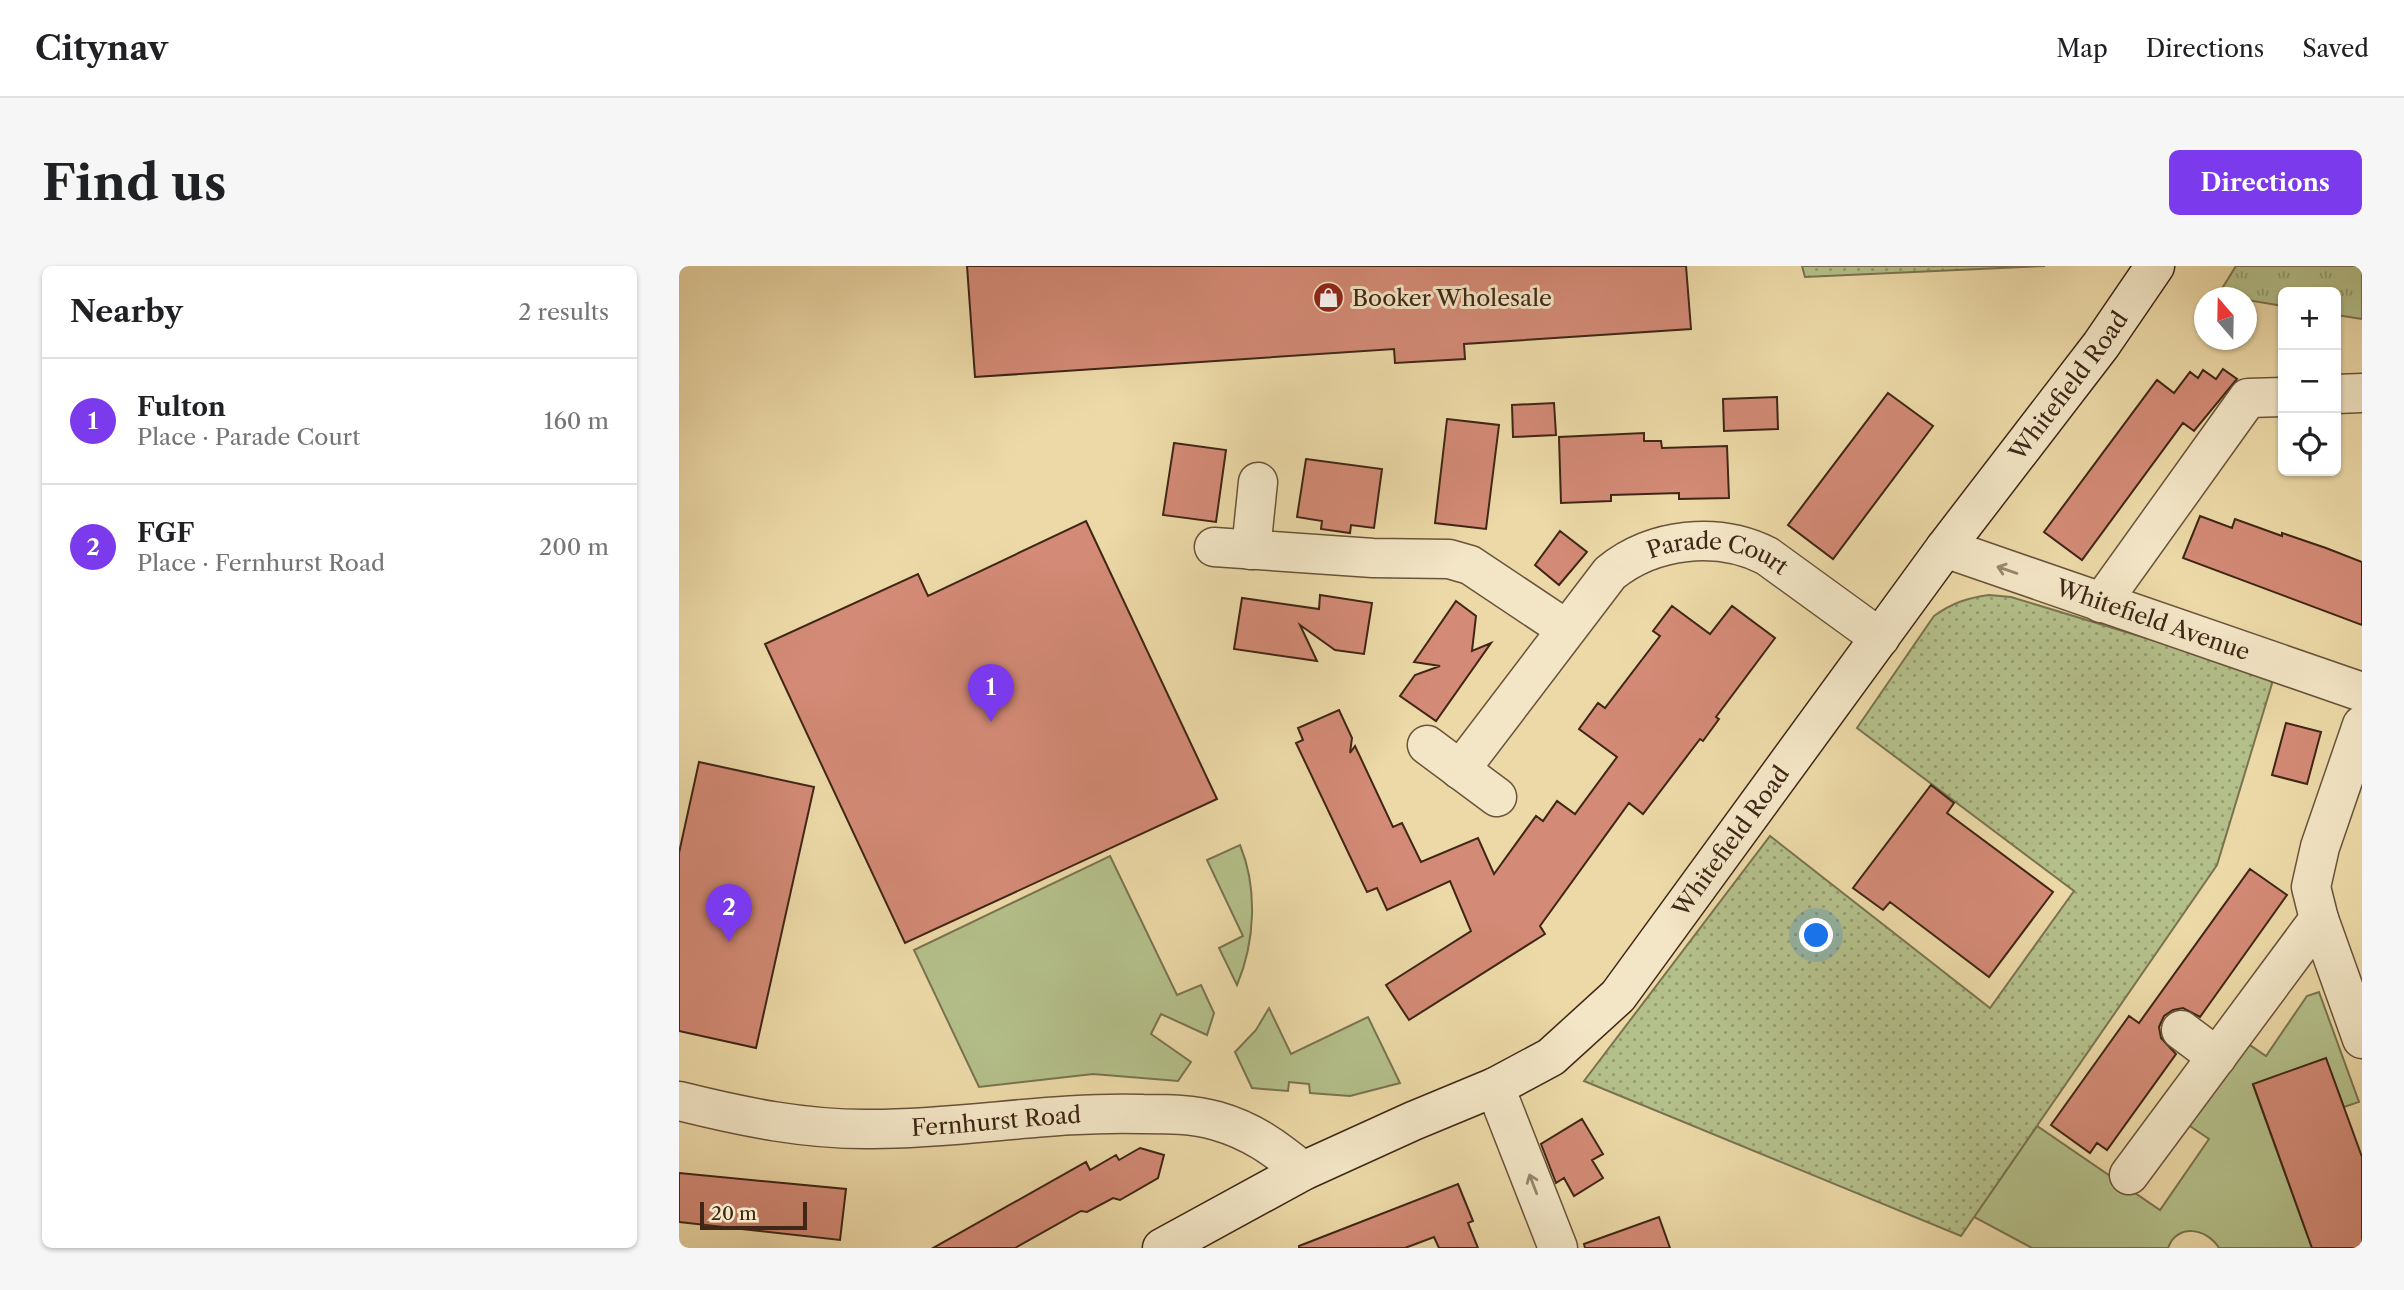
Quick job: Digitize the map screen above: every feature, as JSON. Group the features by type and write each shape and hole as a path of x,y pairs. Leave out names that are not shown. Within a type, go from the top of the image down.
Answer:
{"street":[{"name":"Whitefield Road","path":"1162,1248 1303,1171 1495,1087 1551,1057 1618,996 1945,548 2101,345 2155,266"},
{"path":"2341,394 2362,393"},
{"path":"2101,603 2248,398 2278,397"},
{"path":"1258,482 1233,549 1373,558 1436,557 1458,561 1470,565 1566,629"},
{"name":"Parade Court","path":"1460,770 1610,573 1630,558 1650,548 1721,541 1737,544 1767,556 1880,638"},
{"name":"Whitefield Avenue","path":"1945,548 2362,692"},
{"path":"2362,725 2315,864 2311,887 2319,919 2362,1039"},
{"path":"1427,745 1497,797"},
{"path":"2129,1175 2319,919"},
{"path":"2181,1030 2217,1056"},
{"path":"1495,1087 1558,1248"},
{"name":"Fernhurst Road","path":"679,1101 750,1119 850,1129 939,1126 1068,1114 1179,1114 1214,1120 1251,1134 1271,1144 1303,1171"}],"green space":[{"path":"1802,266 2045,266 1805,277"},
{"path":"2236,266 2362,266 2362,319 2341,316 2341,287 2278,287 2278,305 2257,302 2257,287 2223,287"},
{"path":"1989,595 2011,597 2274,677 2217,865 1961,1236 1584,1081 1770,836 1990,1008 2074,891 1857,728 1934,616 1960,602"},
{"path":"1240,845 1250,879 1252,915 1248,951 1237,985 1219,948 1243,936 1207,860"},
{"path":"1110,856 1177,995 1201,985 1214,1013 1207,1035 1161,1014 1151,1034 1191,1062 1178,1081 1093,1074 979,1087 914,950"},
{"path":"2319,992 2359,1102 2344,1107 2326,1059 2253,1085 2312,1248 2219,1248 2207,1236 2192,1231 2178,1235 2168,1248 2032,1248 1974,1217 2037,1126 2160,1210 2209,1139 2184,1122 2241,1039 2266,1056 2307,996"},
{"path":"1269,1008 1291,1054 1368,1017 1400,1083 1350,1096 1310,1093 1309,1084 1289,1082 1288,1091 1252,1088 1235,1052 1256,1030"}],"building":[{"name":"Booker Wholesale","path":"967,266 1686,266 1691,329 1464,344 1465,359 1395,363 1394,349 975,377"},
{"path":"2223,369 2237,379 2194,431 2183,423 2082,560 2044,532 2157,380 2174,393 2190,372 2198,378 2203,370 2216,379"},
{"path":"1888,393 1933,426 1833,559 1788,525"},
{"path":"1777,397 1778,429 1724,431 1723,399"},
{"path":"1554,403 1556,435 1513,437 1512,405"},
{"path":"1447,419 1499,425 1486,529 1435,523"},
{"path":"1644,433 1644,441 1661,441 1662,448 1727,446 1729,498 1679,499 1679,493 1611,495 1611,501 1561,503 1559,437"},
{"path":"1174,443 1226,450 1216,522 1163,515"},
{"path":"1306,459 1382,469 1374,528 1351,525 1350,533 1321,529 1322,521 1297,517"},
{"path":"2200,516 2232,528 2235,519 2362,562 2362,625 2183,558"},
{"path":"1086,521 1217,799 905,943 765,644 918,574 928,596"},
{"path":"1560,531 1587,552 1559,585 1535,565"},
{"path":"1320,595 1372,603 1364,654 1335,650 1300,625 1317,661 1234,649 1242,598 1319,609"},
{"path":"1456,601 1476,616 1472,651 1491,643 1436,721 1400,696 1415,675 1440,666 1414,662"},
{"path":"1672,606 1710,634 1732,606 1775,638 1716,717 1719,719 1703,741 1700,739 1643,814 1629,803 1540,926 1545,934 1409,1020 1386,985 1471,931 1450,881 1387,910 1377,888 1367,892 1296,743 1303,740 1298,728 1339,710 1352,738 1350,753 1355,746 1393,827 1402,823 1421,862 1478,838 1494,874 1536,816 1543,821 1557,801 1575,814 1617,757 1579,729 1598,703 1605,708 1660,636 1653,631"},
{"path":"2286,723 2321,732 2307,784 2272,775"},
{"path":"699,762 814,787 756,1048 679,1031 679,853"},
{"path":"1931,785 1954,803 1947,813 2053,892 1989,977 1890,902 1883,910 1853,888"},
{"path":"2250,869 2287,895 2200,1017 2183,1008 2164,1016 2159,1027 2161,1038 2176,1054 2107,1150 2097,1143 2090,1153 2051,1125 2129,1016 2139,1023"},
{"path":"2326,1058 2362,1157 2362,1248 2312,1248 2253,1084"},
{"path":"1582,1119 1603,1154 1592,1160 1603,1178 1574,1196 1564,1178 1556,1183 1541,1144"},
{"path":"1140,1148 1164,1155 1158,1178 1120,1200 1113,1198 1087,1212 1081,1211 1015,1248 933,1248 1086,1162 1090,1170 1116,1155 1119,1160"},
{"path":"679,1173 846,1189 840,1240 679,1222"},
{"path":"1458,1184 1473,1221 1468,1223 1478,1248 1439,1248 1434,1237 1405,1248 1299,1248 1299,1246"},
{"path":"1659,1217 1670,1248 1585,1248 1584,1244"}],"place":[{"name":"Booker Wholesale","path":"1329,298"},
{"name":"Fulton","path":"991,722"},
{"name":"FGF","path":"729,942"}]}
